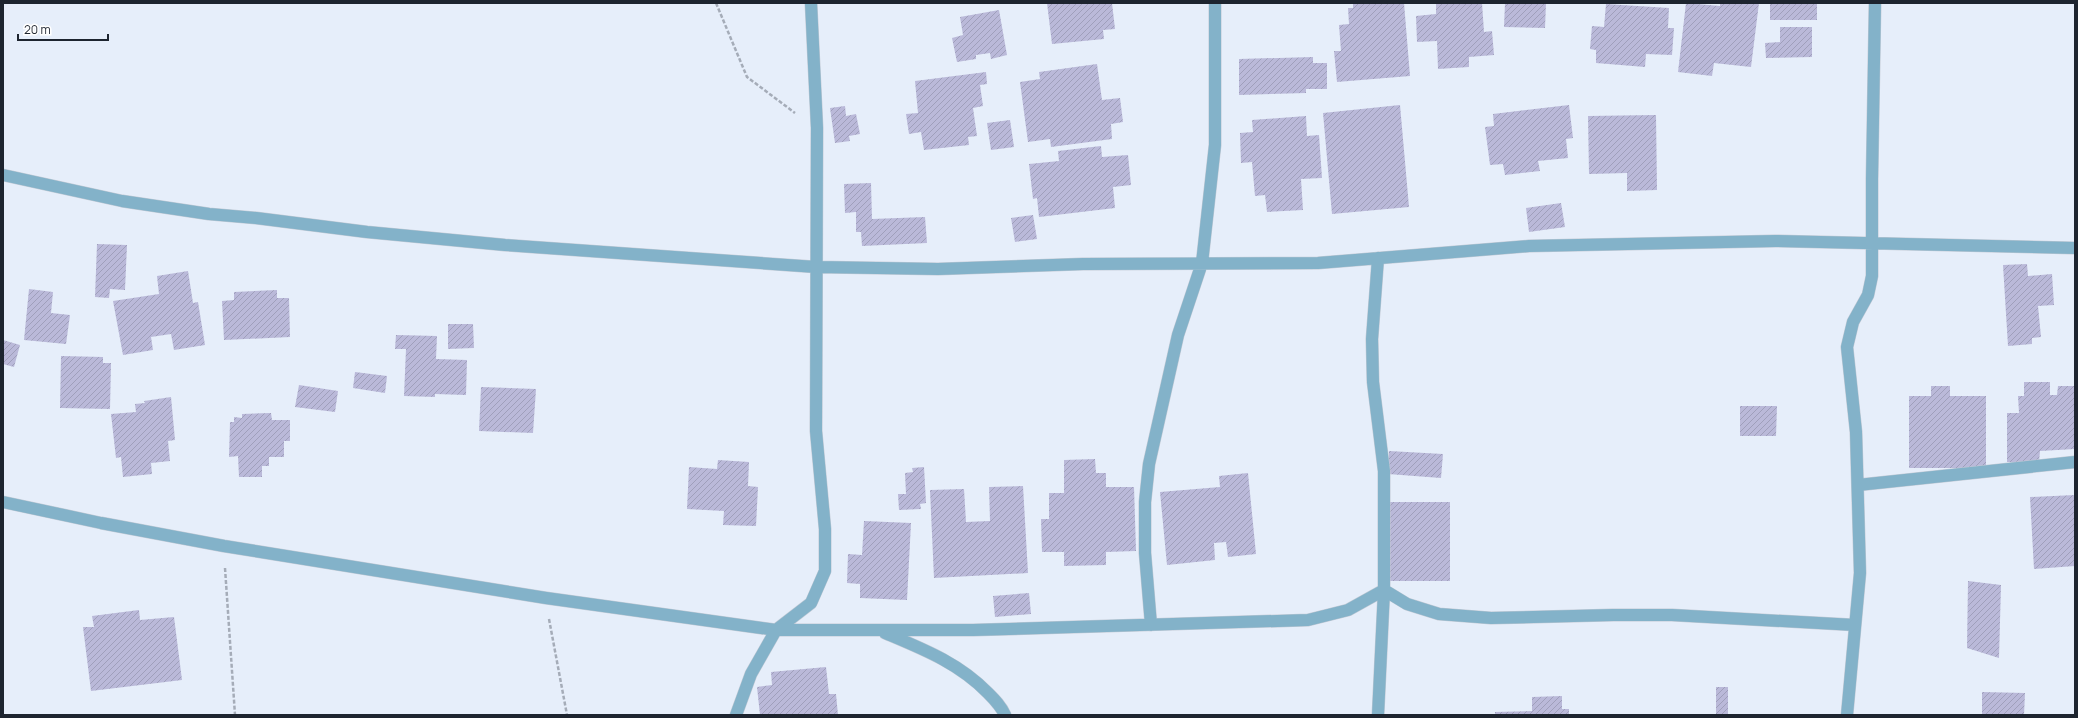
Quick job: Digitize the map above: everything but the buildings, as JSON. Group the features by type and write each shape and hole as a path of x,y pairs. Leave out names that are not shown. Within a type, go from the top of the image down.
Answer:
{"street":[{"path":"736,715 751,674 776,630 811,603 825,571 825,529 816,431 817,128 811,3"},
{"path":"1151,625 1145,546 1145,502 1150,464 1178,335 1202,263 1215,145 1215,3"},
{"path":"1847,715 1860,573 1856,432 1847,347 1853,322 1868,295 1872,276 1875,3"},
{"path":"3,175 10,178 122,201 209,214 256,218 367,232 505,245 816,267 938,269 1083,264 1318,263 1529,246 1775,242 1950,244 2075,248"},
{"path":"1378,258 1372,339 1373,382 1384,471 1384,590 1378,715"},
{"path":"1858,485 2075,462"},
{"path":"3,502 101,524 224,546 546,598 776,630 879,631 1308,620 1348,610 1384,590"},
{"path":"1384,590 1407,604 1439,614 1476,617 1672,615 1855,626"},
{"path":"879,631 930,652 972,677 1002,707 1005,715"}],"path":[{"path":"716,3 747,77 784,106 817,128"},
{"path":"224,546 235,715"},
{"path":"546,598 567,715"}]}
